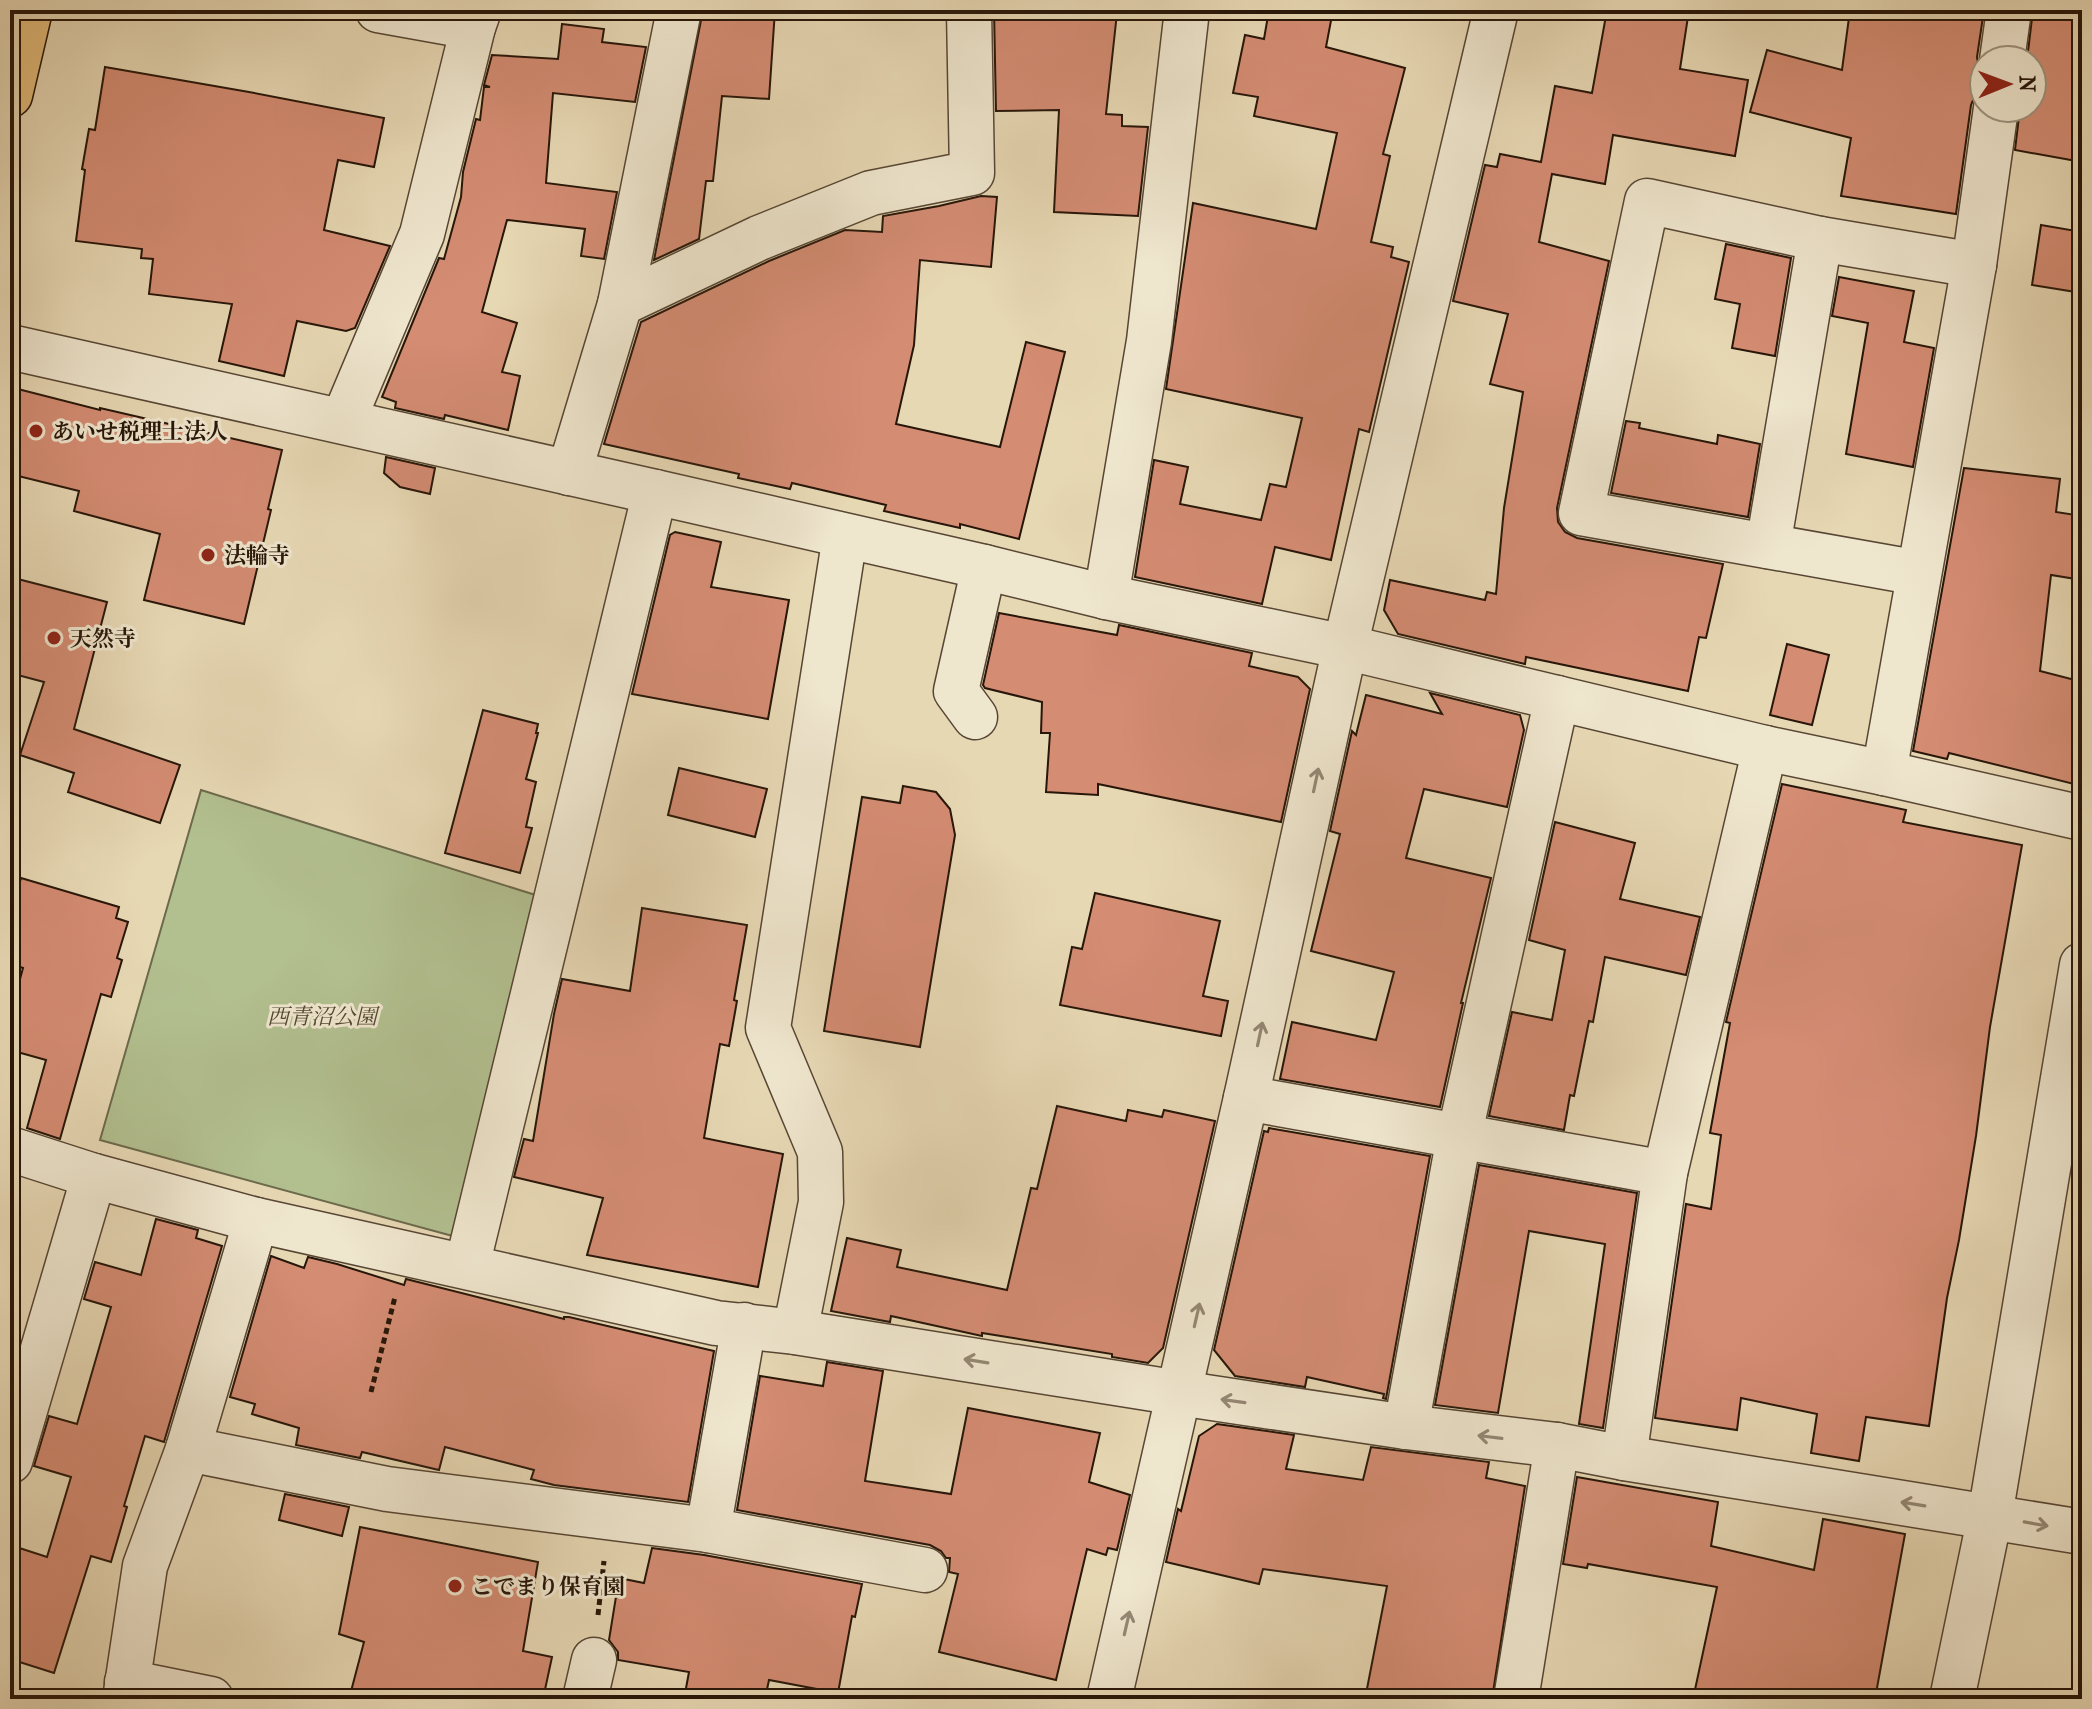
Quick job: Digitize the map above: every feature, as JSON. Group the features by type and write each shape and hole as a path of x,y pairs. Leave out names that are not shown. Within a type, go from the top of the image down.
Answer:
{"highway":[{"path":"10,95 30,10"}],"street":[{"path":"343,421 422,234 476,18 378,10"},
{"path":"569,473 620,304 679,10"},
{"path":"620,304 759,238 871,193 972,173 969,10"},
{"path":"1106,597 1149,341 1187,10"},
{"path":"1109,1699 1345,647 1496,10"},
{"path":"2004,44 2009,10"},
{"path":"1884,773 1974,265 1994,124"},
{"path":"1919,573 1581,513 1647,201 1820,239 1974,265"},
{"path":"1768,546 1820,239"},
{"path":"10,347 1106,597 1345,647 1765,748 2082,818"},
{"path":"467,1266 655,492"},
{"path":"795,1332 821,1202 820,1152 768,1028 845,536"},
{"path":"975,717 956,691 984,567"},
{"path":"1406,1427 1459,1137 1557,698"},
{"path":"1624,1458 1665,1173 1765,748"},
{"path":"1952,1699 1990,1516 2082,965"},
{"path":"1246,1098 1665,1173"},
{"path":"10,1149 94,1176 256,1220 716,1323 795,1332 1406,1427 1557,1445 2082,1532"},
{"path":"10,1461 94,1176"},
{"path":"211,1699 126,1691 145,1566 188,1449 256,1220"},
{"path":"708,1530 744,1325"},
{"path":"1516,1699 1557,1445"},
{"path":"188,1449 387,1489 708,1530 925,1570"}],"path":[{"path":"371,1392 407,1253"},
{"path":"590,1679 608,1517"}],"green space":[{"name":"西青沼公園","path":"201,790 545,898 471,1241 100,1140"}],"building":[{"path":"703,10 775,10 769,99 722,96 713,181 706,181 699,239 654,260"},
{"path":"994,10 1117,13 1106,114 1122,115 1122,126 1148,127 1138,216 1054,212 1059,110 996,111"},
{"path":"1269,10 1333,10 1326,47 1405,68 1383,154 1390,156 1371,242 1393,247 1391,257 1409,262 1369,432 1359,429 1331,560 1275,547 1262,604 1135,577 1154,460 1188,467 1180,504 1261,520 1270,484 1286,487 1302,418 1166,389 1193,203 1316,229 1337,133 1254,116 1258,97 1233,93 1245,35 1264,39"},
{"path":"1607,10 1689,10 1680,69 1748,80 1735,156 1613,135 1605,184 1552,174 1539,242 1609,261 1557,508 1558,522 1565,532 1577,538 1723,564 1706,638 1699,637 1688,691 1526,657 1525,664 1398,634 1384,610 1390,580 1485,600 1487,592 1496,594 1504,508 1523,392 1490,384 1508,314 1453,301 1485,165 1497,167 1500,154 1541,162 1555,86 1592,93"},
{"path":"1850,10 1984,10 1979,44 1968,44 1968,124 1956,214 1841,196 1851,138 1750,112 1767,50 1842,70"},
{"path":"2033,10 2082,16 2082,162 2015,150 2018,124 2048,124 2048,44 2029,44"},
{"path":"562,24 604,29 602,42 646,47 635,102 553,93 546,183 617,192 604,259 581,256 585,229 507,220 482,312 517,323 502,372 520,376 508,430 445,415 444,419 395,408 396,402 382,397 439,258 444,259 461,197 463,172 476,119 480,120 484,87 490,87 484,85 492,55 558,59"},
{"path":"105,67 384,118 374,167 338,160 324,230 390,246 355,328 346,331 297,321 284,376 219,361 232,304 149,294 153,259 141,258 142,249 76,241 85,170 82,169 89,129 95,130"},
{"path":"981,196 997,197 991,267 920,260 914,345 896,424 1000,447 1026,342 1065,352 1019,539 960,524 960,528 884,511 886,505 792,483 790,489 738,478 739,474 604,444 641,322 769,261 845,230 882,232 883,216"},
{"path":"2041,225 2082,232 2082,293 2032,285"},
{"path":"1726,244 1791,258 1775,356 1732,348 1740,304 1715,299"},
{"path":"1839,277 1914,291 1904,342 1934,348 1913,467 1846,454 1868,323 1832,316"},
{"path":"10,387 282,450 244,624 144,600 160,534 74,511 79,491 10,474"},
{"path":"1626,421 1640,423 1639,428 1717,444 1718,435 1760,444 1748,517 1611,493"},
{"path":"386,457 435,468 430,494 400,487 384,473"},
{"path":"1964,468 2060,479 2056,512 2082,516 2082,580 2051,575 2040,671 2075,680 2072,695 2082,697 2082,786 1949,753 1947,759 1913,751"},
{"path":"675,532 721,542 711,587 789,600 768,719 632,694 670,535"},
{"path":"10,577 107,602 74,729 180,765 160,823 68,792 74,773 20,755 44,682 10,673"},
{"path":"999,613 1117,635 1119,625 1252,653 1249,666 1298,677 1310,689 1281,822 1098,784 1098,795 1046,792 1050,733 1041,733 1042,702 983,685"},
{"path":"1787,644 1829,655 1812,725 1770,715"},
{"path":"1430,693 1520,715 1524,730 1507,807 1424,789 1406,858 1491,878 1440,1107 1280,1079 1292,1022 1376,1040 1394,972 1311,951 1340,834 1330,831 1352,731 1356,735 1366,695 1442,714"},
{"path":"483,710 538,724 526,779 536,782 526,827 532,828 520,873 445,853"},
{"path":"679,768 767,789 755,837 668,815"},
{"path":"1782,784 1906,810 1903,822 2022,845 1990,1027 1976,1136 1947,1298 1929,1426 1866,1417 1859,1461 1811,1453 1817,1414 1741,1398 1737,1430 1655,1418 1686,1204 1711,1209 1721,1135 1710,1133 1730,1023 1726,1022"},
{"path":"903,786 936,792 950,809 955,835 920,1047 824,1031 862,797 900,803"},
{"path":"1555,822 1635,843 1620,899 1700,917 1686,975 1605,957 1593,1022 1589,1021 1564,1130 1489,1116 1512,1012 1552,1020 1565,950 1529,940"},
{"path":"21,878 119,907 116,918 128,922 117,958 122,960 111,997 101,994 60,1139 27,1128 46,1060 10,1050 10,1016 23,968 10,964 10,916"},
{"path":"1095,893 1220,921 1203,996 1228,1001 1221,1036 1060,1005 1072,947 1082,949"},
{"path":"642,908 747,925 729,1046 720,1044 704,1138 783,1154 758,1287 587,1255 603,1198 514,1177 524,1139 533,1141 562,979 630,991"},
{"path":"1057,1106 1126,1121 1128,1110 1162,1117 1164,1110 1215,1121 1163,1348 1148,1363 1112,1357 1112,1354 982,1333 982,1336 891,1316 890,1322 831,1311 847,1238 901,1250 897,1267 1007,1290 1031,1188 1037,1189"},
{"path":"1269,1128 1430,1156 1386,1399 1383,1398 1384,1394 1307,1377 1305,1387 1235,1376 1214,1350 1264,1131 1268,1132"},
{"path":"1479,1165 1637,1193 1603,1428 1579,1424 1605,1244 1529,1231 1498,1413 1435,1405"},
{"path":"156,1219 198,1230 196,1238 222,1246 164,1442 145,1436 111,1562 91,1556 54,1673 10,1659 10,1545 47,1557 71,1477 34,1466 49,1416 77,1424 111,1307 84,1299 95,1262 141,1275"},
{"path":"271,1256 304,1268 308,1257 404,1285 406,1279 564,1319 569,1317 714,1351 688,1502 554,1485 531,1479 534,1470 445,1447 439,1470 362,1452 360,1458 296,1445 299,1428 252,1414 255,1404 230,1397"},
{"path":"827,1362 883,1371 865,1481 951,1494 968,1408 1100,1433 1089,1482 1130,1495 1117,1550 1108,1548 1106,1555 1087,1549 1056,1680 939,1652 958,1574 949,1572 950,1558 930,1545 737,1510 760,1376 823,1386"},
{"path":"1217,1424 1294,1435 1286,1469 1363,1480 1371,1447 1489,1462 1486,1478 1525,1486 1492,1699 1365,1699 1387,1586 1263,1569 1259,1584 1166,1562 1199,1436"},
{"path":"1577,1477 1718,1502 1711,1546 1814,1570 1823,1519 1905,1534 1875,1699 1693,1699 1717,1587 1588,1564 1587,1568 1563,1564"},
{"path":"285,1494 349,1507 342,1536 279,1520"},
{"path":"360,1527 538,1562 523,1651 552,1657 543,1699 349,1699 364,1642 339,1634"},
{"path":"652,1548 862,1584 855,1617 852,1616 838,1693 769,1680 765,1699 684,1699 689,1672 618,1660 618,1652 609,1640 619,1578 644,1583"}],"place":[{"name":"あいせ税理士法人","path":"36,431"},
{"name":"法輪寺","path":"208,555"},
{"name":"天然寺","path":"54,638"},
{"name":"こでまり保育園","path":"455,1586"}]}
